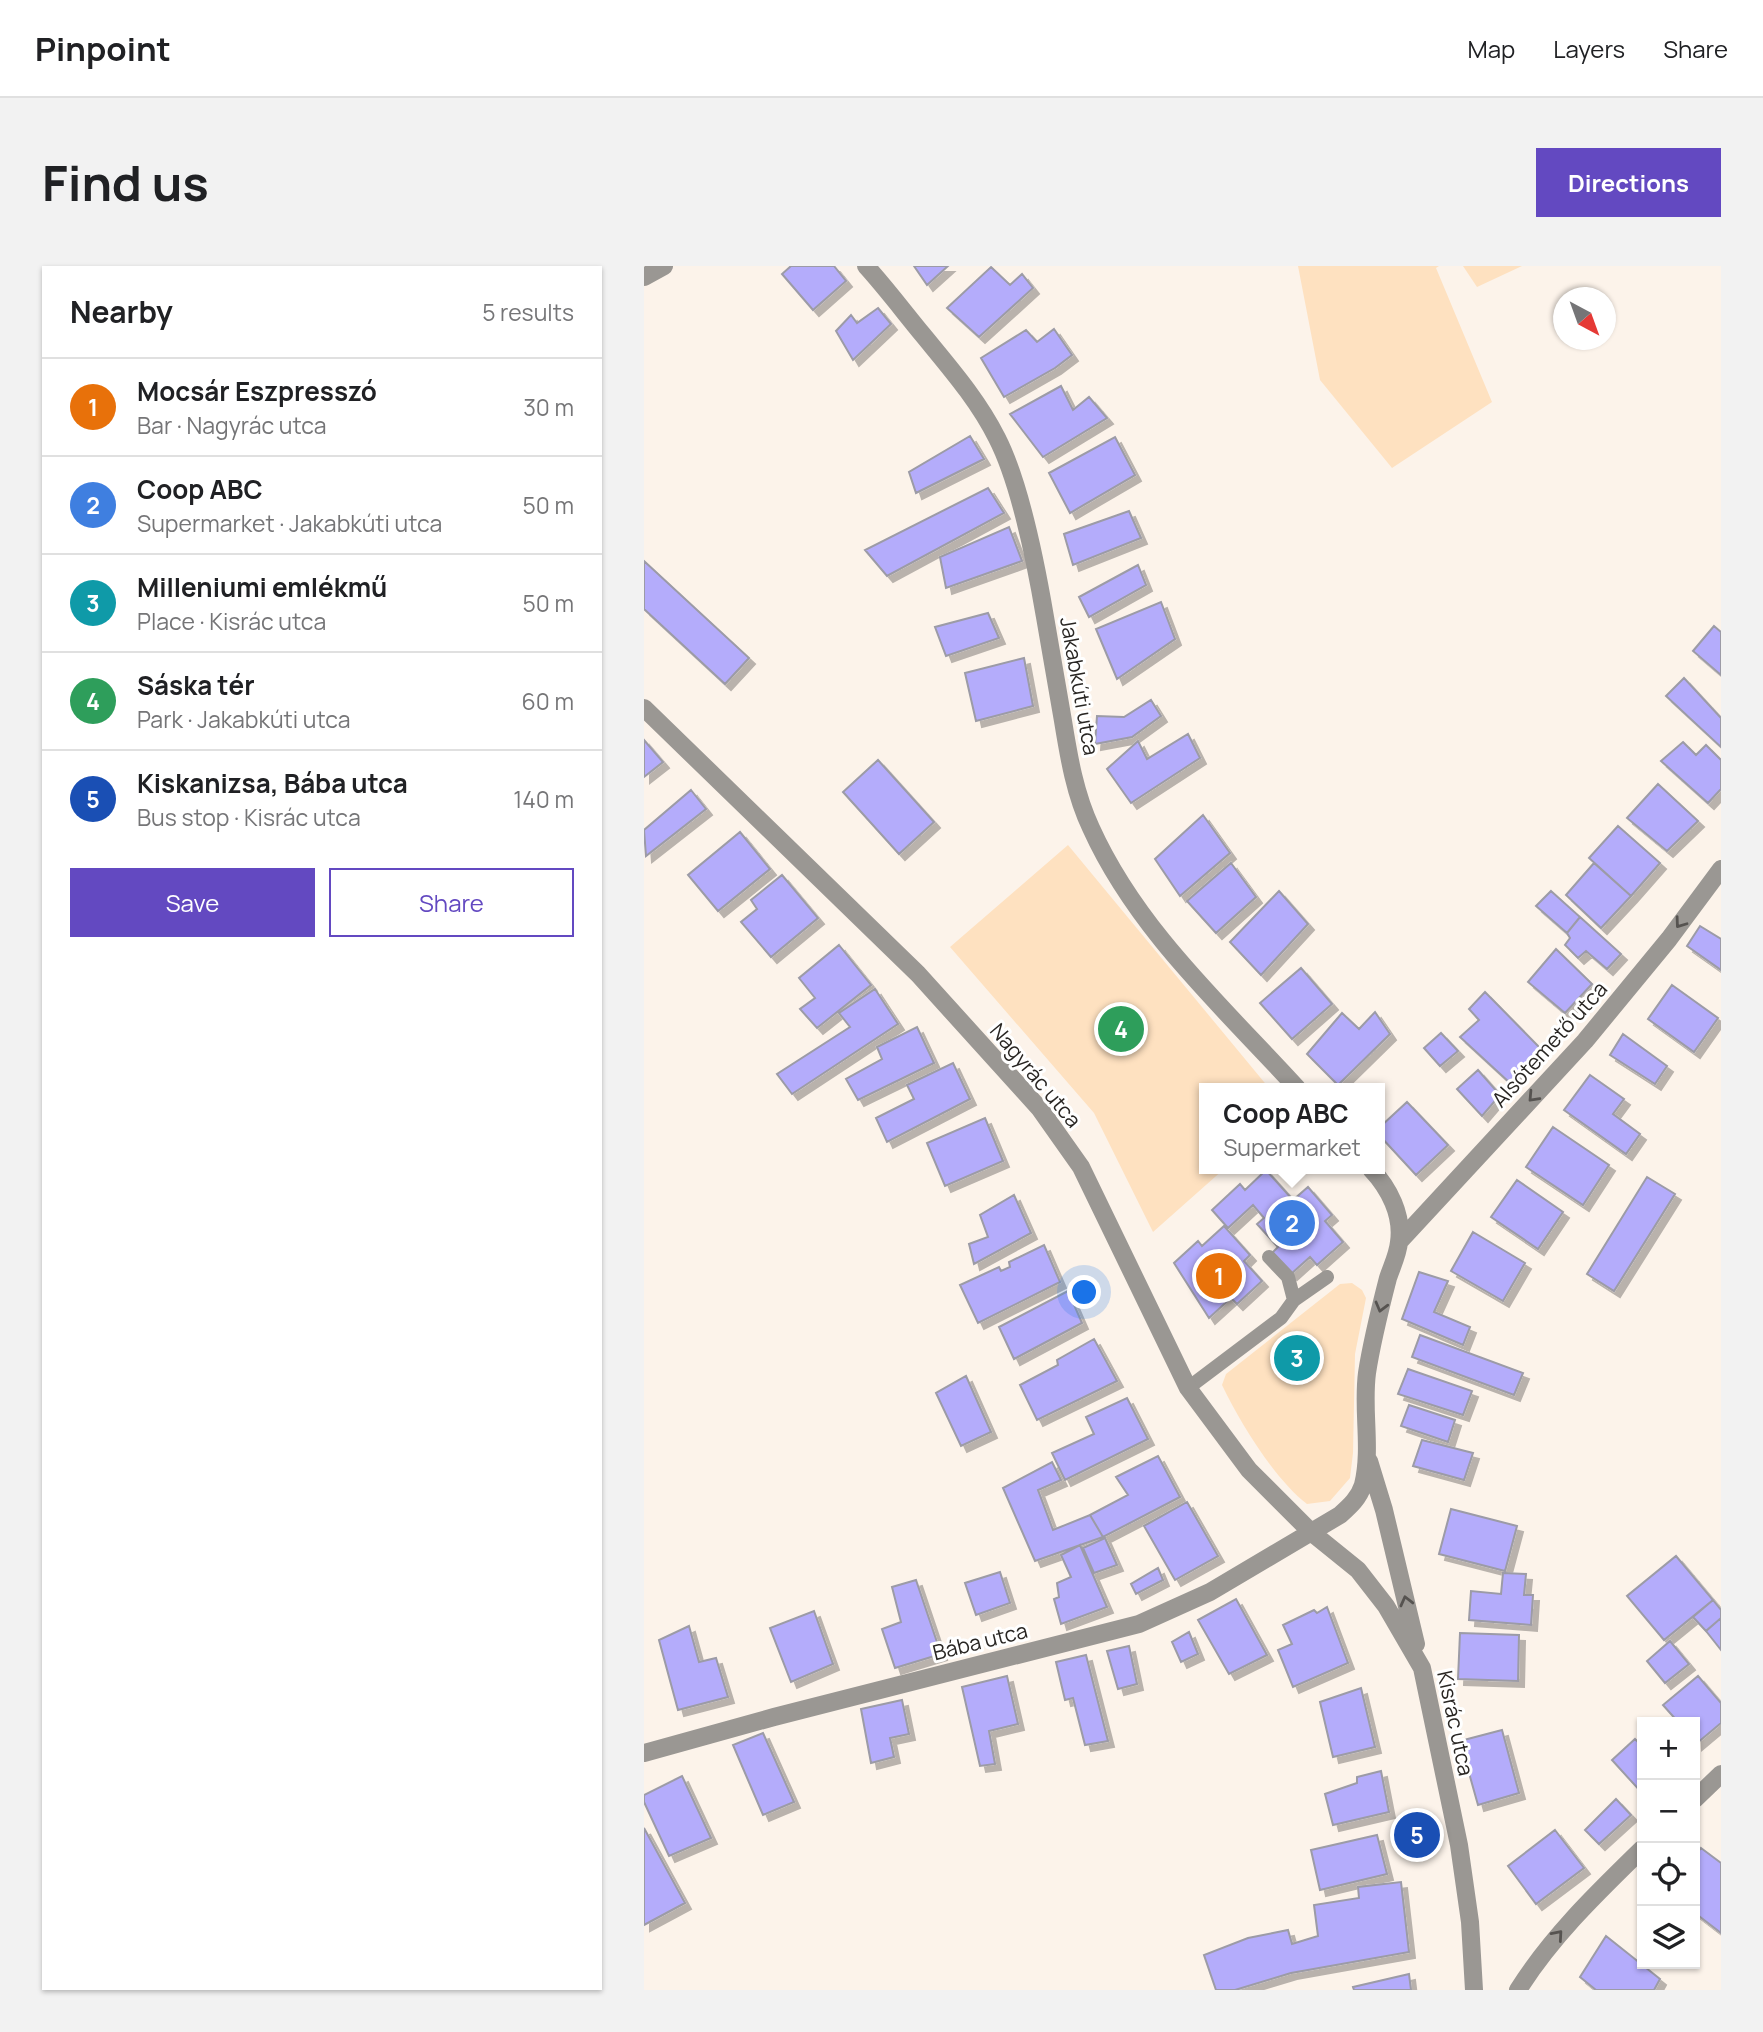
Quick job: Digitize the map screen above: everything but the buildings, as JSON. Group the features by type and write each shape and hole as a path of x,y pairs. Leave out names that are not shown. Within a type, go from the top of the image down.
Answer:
{"street":[{"path":"644,277 664,266"},
{"name":"Jakabkúti utca","path":"866,266 953,370 987,418 999,442 1012,475 1045,612 1073,779 1090,826 1113,873 1174,955 1292,1083"},
{"name":"Nagyrác utca","path":"644,708 918,974 1040,1109 1074,1156 1090,1184 1188,1388 1249,1470 1311,1532"},
{"name":"Alsótemető utca","path":"1399,1242 1585,1041 1669,939 1721,869"},
{"path":"1311,1532 1353,1504 1362,1488 1368,1456 1366,1378 1372,1340 1399,1242 1398,1217 1392,1200 1376,1174"},
{"path":"1368,1456 1384,1510 1422,1668"},
{"name":"Kisrác utca","path":"1311,1532 1358,1570 1373,1587 1422,1668 1459,1845 1470,1923 1474,1990"},
{"name":"Bába utca","path":"644,1752 763,1719 1139,1624 1210,1592 1311,1532"},
{"path":"1700,1794 1721,1774"},
{"path":"1518,1990 1559,1934 1589,1900 1637,1854"}],"lane":[{"path":"1269,1257 1288,1277 1294,1300"},
{"path":"1188,1388 1281,1318 1294,1300 1327,1277"}],"shaded area":[{"path":"1298,266 1439,266 1436,268 1492,402 1392,468 1320,380"},
{"path":"1463,266 1522,266 1477,287"},
{"path":"1068,845 1265,1083 1199,1083 1199,1174 1218,1174 1153,1232 1094,1113 950,947"},
{"path":"1352,1283 1362,1290 1366,1298 1355,1354 1350,1478 1330,1501 1307,1504 1283,1480 1259,1449 1222,1385 1226,1374 1340,1284"}],"place":[{"name":"Sáska tér","path":"1121,1029"},
{"name":"Coop ABC","path":"1292,1223"},
{"name":"Mocsár Eszpresszó","path":"1219,1276"},
{"name":"Milleniumi emlékmű","path":"1297,1358"},
{"name":"Kiskanizsa, Bába utca","path":"1417,1835"}]}
